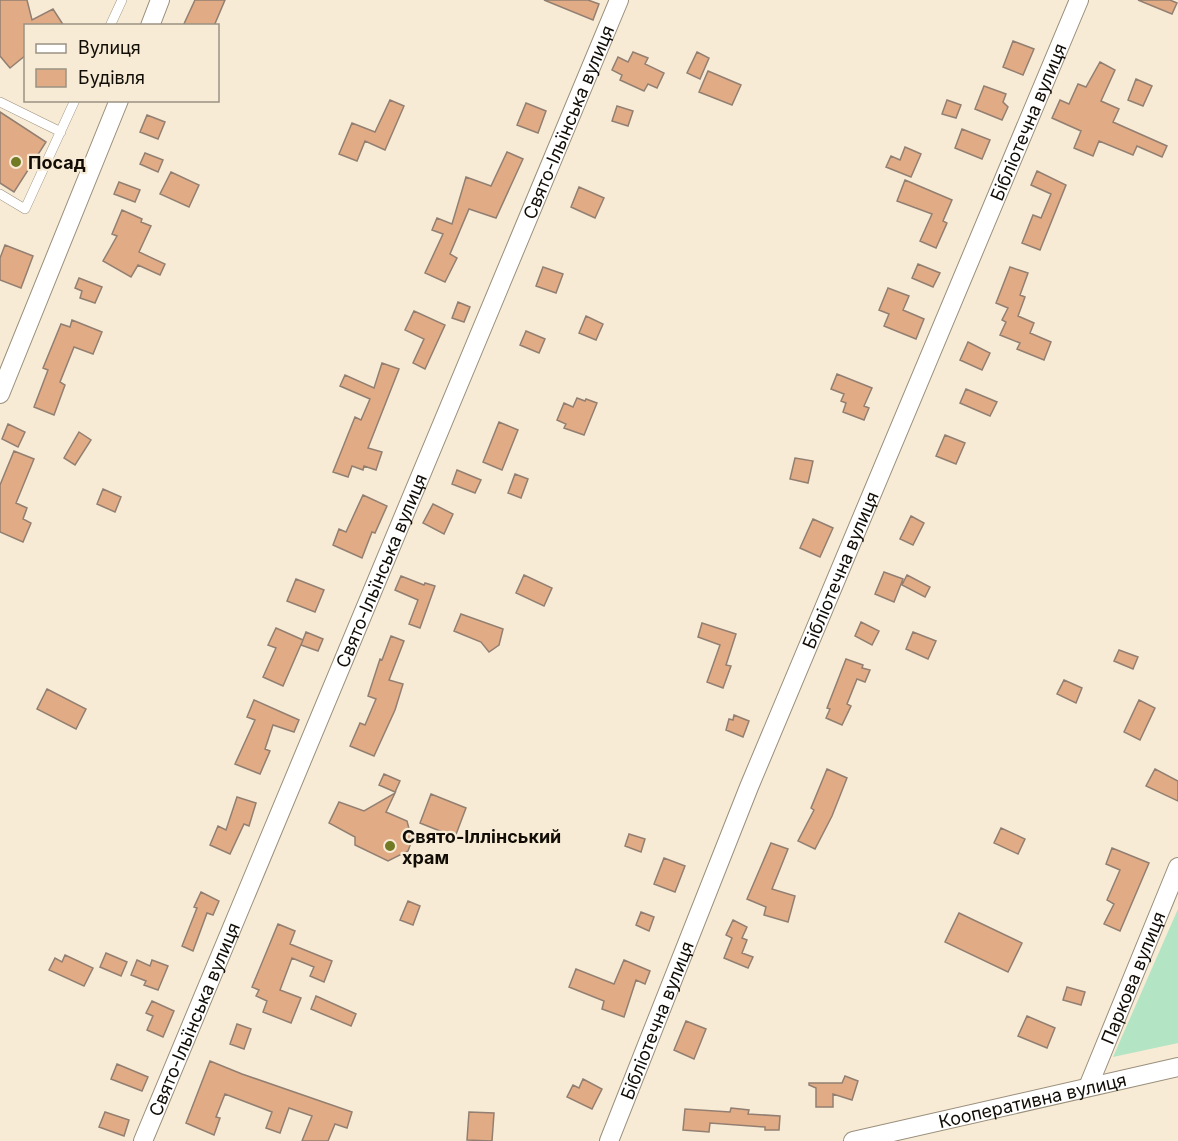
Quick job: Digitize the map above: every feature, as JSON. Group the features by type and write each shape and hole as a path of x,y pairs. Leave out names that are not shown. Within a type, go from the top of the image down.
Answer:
{"street":[{"path":"151,24 160,0"},
{"name":"Свято-Ільїнська вулиця","path":"143,1141 619,0"},
{"name":"Бібліотечна вулиця","path":"609,1141 749,787 1079,0"},
{"path":"0,393 118,102"},
{"name":"Паркова вулиця","path":"1088,1087 1178,867"},
{"name":"Кооперативна вулиця","path":"853,1141 1178,1067"}],"lane":[{"path":"111,24 122,0"},
{"path":"0,102 61,132"},
{"path":"0,194 25,209 74,102"}],"green space":[{"path":"1178,909 1178,1043 1113,1057"}],"building":[{"path":"0,0 27,0 32,20 53,9 63,24 24,24 24,57 10,68 0,56"},
{"path":"195,0 225,0 215,24 184,24"},
{"path":"544,0 588,0 599,4 593,20"},
{"path":"1138,0 1170,0 1177,3 1172,14"},
{"path":"1013,41 1034,49 1023,75 1003,67"},
{"path":"633,52 648,58 645,64 664,73 657,88 648,84 644,91 620,80 622,75 612,70 618,57 628,62"},
{"path":"697,52 709,58 700,79 687,73"},
{"path":"1100,62 1115,70 1101,101 1119,109 1113,122 1167,146 1162,157 1137,146 1133,155 1099,141 1093,156 1074,148 1081,131 1052,118 1060,100 1069,104 1078,84 1086,87"},
{"path":"708,71 741,85 732,105 699,92"},
{"path":"1136,79 1152,86 1143,106 1128,100"},
{"path":"984,86 1006,94 1003,102 1008,107 1002,120 975,109"},
{"path":"390,100 404,106 385,150 365,141 357,161 339,154 352,123 375,132"},
{"path":"947,100 961,105 956,118 942,114"},
{"path":"526,103 546,111 538,133 517,125"},
{"path":"617,106 633,111 628,126 612,121"},
{"name":"Посад","path":"0,112 46,142 14,192 0,183"},
{"path":"147,115 165,122 158,139 140,132"},
{"path":"962,129 990,140 982,159 955,148"},
{"path":"905,147 921,154 911,177 886,167 891,156 900,160"},
{"path":"507,152 523,159 496,218 469,209 450,254 457,258 445,282 425,273 443,234 432,230 437,218 452,224 466,177 491,186"},
{"path":"145,153 163,160 158,172 140,164"},
{"path":"1037,171 1066,185 1040,250 1022,243 1033,215 1041,218 1051,194 1031,185"},
{"path":"171,172 199,185 189,207 160,194"},
{"path":"905,180 952,200 943,221 947,223 936,248 920,241 932,214 897,201"},
{"path":"119,182 140,190 135,202 114,194"},
{"path":"579,187 604,198 595,218 571,207"},
{"path":"122,210 151,226 139,252 165,264 160,275 138,265 131,277 103,261 117,236 112,234"},
{"path":"5,245 33,256 21,288 0,280 0,258"},
{"path":"918,264 940,273 933,287 912,278"},
{"path":"543,267 563,274 556,293 536,286"},
{"path":"1010,267 1028,273 1020,295 1025,297 1018,316 1034,323 1030,333 1051,342 1044,360 1017,349 1020,343 1000,335 1006,322 1002,320 1008,308 996,303"},
{"path":"79,278 102,287 95,303 80,298 82,291 75,288"},
{"path":"888,288 909,296 903,310 924,319 916,339 884,326 889,314 879,310"},
{"path":"458,302 470,307 464,322 452,318"},
{"path":"414,311 445,325 425,369 413,363 424,339 405,330"},
{"path":"586,316 603,324 596,340 579,333"},
{"path":"72,320 102,332 93,354 74,347 60,382 65,385 54,415 34,407 48,370 43,368 61,324 70,327"},
{"path":"526,331 545,339 539,353 520,345"},
{"path":"968,342 990,353 982,370 960,360"},
{"path":"382,363 399,369 368,448 382,452 376,470 364,466 363,470 352,466 348,477 333,472 355,417 361,420 370,399 340,386 345,375 374,388"},
{"path":"837,374 872,388 864,406 869,408 864,420 843,412 846,403 841,401 844,394 831,389"},
{"path":"966,389 997,402 990,416 960,403"},
{"path":"577,398 597,403 584,435 564,428 566,424 557,420 564,403 573,407"},
{"path":"499,422 518,430 502,470 483,462"},
{"path":"8,424 25,432 18,447 2,439"},
{"path":"79,432 91,440 75,465 64,458"},
{"path":"945,435 965,443 956,464 936,456"},
{"path":"14,451 34,459 16,503 27,508 23,519 31,523 23,542 0,532 0,485"},
{"path":"795,458 813,461 808,483 790,479"},
{"path":"457,470 481,480 475,493 452,484"},
{"path":"515,474 528,479 521,498 508,493"},
{"path":"103,489 121,497 115,512 97,504"},
{"path":"363,495 387,506 375,533 372,532 362,558 333,545 339,529 346,532"},
{"path":"433,504 453,514 444,534 423,523"},
{"path":"911,516 924,523 913,545 900,539"},
{"path":"813,519 833,528 820,557 800,548"},
{"path":"884,572 903,579 894,602 875,594"},
{"path":"524,575 552,588 544,606 516,593"},
{"path":"907,575 930,587 925,597 902,585"},
{"path":"401,576 424,585 425,583 435,586 420,628 409,624 418,600 395,590"},
{"path":"296,579 324,590 315,612 287,601"},
{"path":"461,614 503,629 499,645 489,652 481,642 454,631"},
{"path":"861,622 879,631 872,645 855,636"},
{"path":"702,623 736,634 726,665 731,666 723,688 707,682 720,645 698,637"},
{"path":"276,628 303,640 283,686 263,677 276,648 268,645"},
{"path":"306,632 323,639 318,651 301,645"},
{"path":"913,632 936,641 928,659 906,649"},
{"path":"391,636 404,641 389,680 403,684 395,710 374,756 350,746 360,723 365,725 376,699 368,696 380,659 382,660"},
{"path":"1119,650 1138,657 1133,669 1114,661"},
{"path":"846,659 870,670 865,682 857,679 847,704 851,706 842,725 826,718 830,709 827,708"},
{"path":"1064,680 1082,688 1076,703 1057,694"},
{"path":"47,689 86,709 76,729 37,709"},
{"path":"254,700 299,720 294,732 273,725 265,749 270,751 260,774 235,764 255,720 247,717"},
{"path":"1139,700 1155,708 1140,740 1124,732"},
{"path":"734,715 749,721 743,737 726,730 729,719 733,720"},
{"path":"827,769 847,778 832,816 815,849 798,841 814,810 811,808"},
{"path":"1155,769 1178,781 1178,801 1146,786"},
{"path":"384,774 400,781 395,792 379,785"},
{"name":"Свято-Іллінський храм","path":"395,793 386,812 407,821 412,840 408,851 388,861 355,845 355,837 329,823 339,802 364,811"},
{"path":"431,794 466,808 455,837 420,823"},
{"path":"237,797 256,803 249,826 244,824 230,854 210,845 218,826 226,830"},
{"path":"1001,828 1025,839 1018,854 994,843"},
{"path":"629,834 645,839 641,852 625,846"},
{"path":"771,843 788,849 772,889 795,896 788,922 764,915 766,907 747,899"},
{"path":"1112,848 1149,863 1120,931 1104,924 1114,904 1107,900 1120,870 1106,864"},
{"path":"664,858 685,866 675,892 654,884"},
{"path":"201,892 219,901 213,915 207,913 193,951 182,946"},
{"path":"408,901 420,906 413,925 400,920"},
{"path":"641,912 654,917 649,931 636,925"},
{"path":"959,913 1022,943 1008,972 945,942"},
{"path":"733,920 747,927 742,938 747,940 742,953 753,957 748,968 724,958 732,938 726,935"},
{"path":"278,924 295,931 290,944 332,961 324,982 310,976 314,967 292,958 280,990 301,998 291,1023 263,1012 267,1001 256,996 259,990 252,987"},
{"path":"106,953 127,962 121,976 100,967"},
{"path":"65,955 93,968 84,986 49,970 55,958 62,962"},
{"path":"137,960 150,966 152,960 168,966 158,990 144,985 146,981 131,975"},
{"path":"624,960 650,971 645,984 636,980 624,1017 602,1009 604,1001 569,987 576,969 614,984"},
{"path":"1067,987 1085,992 1081,1005 1063,1000"},
{"path":"316,996 356,1014 351,1026 311,1009"},
{"path":"152,1001 174,1011 163,1037 147,1030 153,1016 146,1013"},
{"path":"1027,1016 1055,1028 1047,1048 1018,1036"},
{"path":"686,1021 706,1029 694,1059 674,1050"},
{"path":"237,1024 251,1029 244,1049 230,1044"},
{"path":"210,1061 352,1112 347,1128 335,1124 328,1141 302,1141 312,1116 289,1108 280,1133 266,1128 272,1112 225,1094 216,1117 220,1118 214,1135 186,1123"},
{"path":"117,1064 148,1077 142,1091 111,1079"},
{"path":"845,1076 858,1081 852,1100 833,1094 833,1107 816,1107 816,1088 809,1083 842,1083"},
{"path":"583,1079 602,1089 592,1109 567,1097 573,1085 579,1088"},
{"path":"731,1108 749,1110 748,1114 780,1116 779,1130 710,1123 709,1132 683,1130 685,1109 730,1112"},
{"path":"105,1112 129,1120 124,1136 99,1127"},
{"path":"469,1112 494,1113 492,1141 467,1140"}],"place":[{"name":"Посад","path":"16,162"},
{"name":"Свято-Іллінський храм","path":"390,846"}]}
